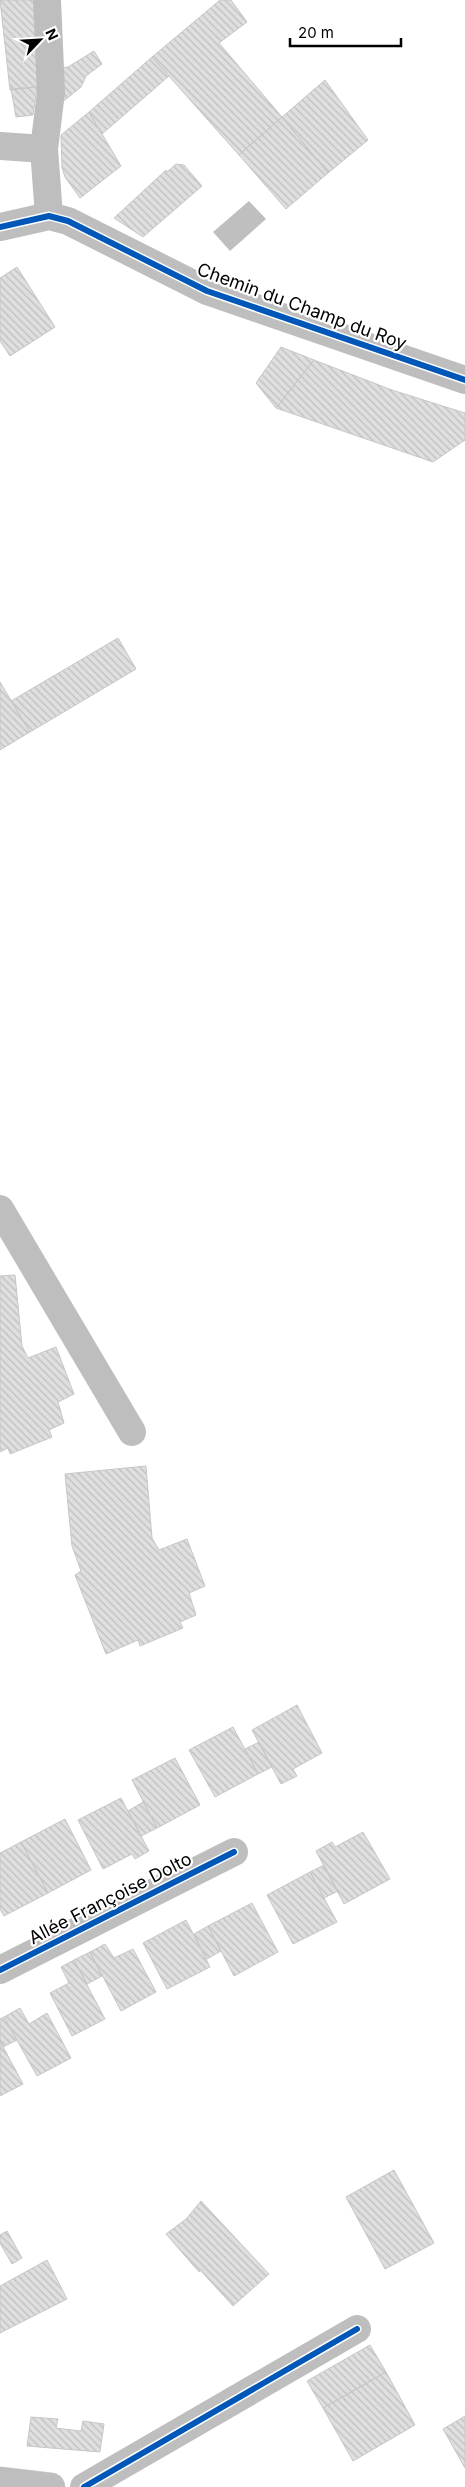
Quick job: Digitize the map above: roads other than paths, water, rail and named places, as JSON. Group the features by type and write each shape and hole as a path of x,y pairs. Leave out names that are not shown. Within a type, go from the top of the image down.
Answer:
{"street":[{"path":"0,227 50,216 44,149 51,92 46,0"},
{"path":"0,146 44,149"},
{"name":"Chemin du Champ du Roy","path":"50,216 68,221 207,291 465,380"},
{"path":"0,1209 132,1432"},
{"name":"Allée Françoise Dolto","path":"0,1970 234,1852"},
{"path":"84,2487 357,2329"},
{"path":"0,2481 50,2487"}]}
